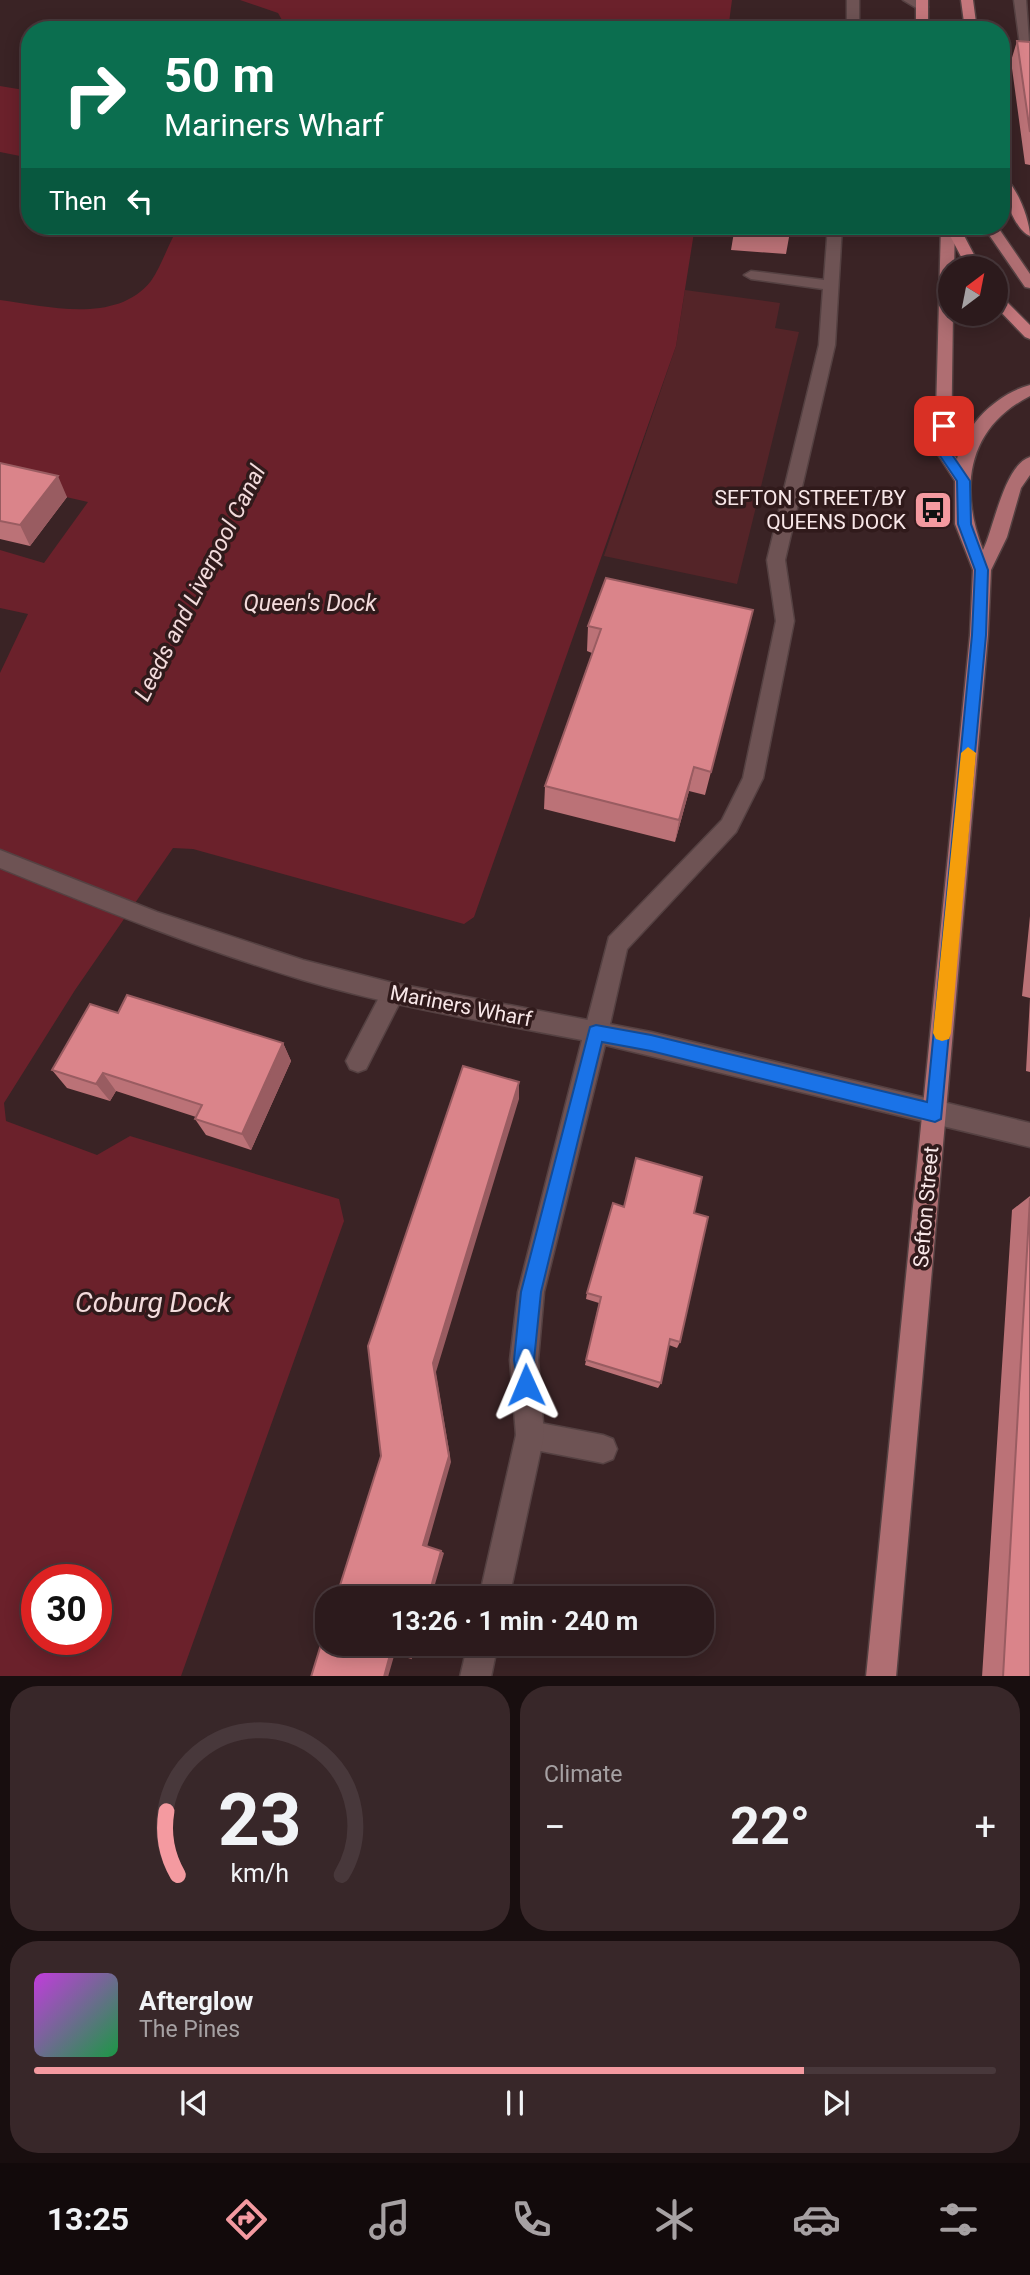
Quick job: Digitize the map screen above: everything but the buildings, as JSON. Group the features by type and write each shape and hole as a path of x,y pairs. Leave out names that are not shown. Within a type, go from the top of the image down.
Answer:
{"highway":[{"path":"967,0 970,21"},
{"path":"1010,199 1030,232"},
{"path":"955,235 967,256"},
{"path":"1008,311 1030,334"}],"main road":[{"path":"950,235 943,450 963,481"},
{"path":"996,235 1030,284"},
{"name":"Sefton Street","path":"982,570 964,524 963,481 967,450 982,426 1003,405 1030,390"},
{"name":"Sefton Street","path":"881,1676 979,635 982,570 998,537 1013,487 1030,463"}],"street":[{"path":"853,0 853,21"},
{"path":"909,0 922,4"},
{"path":"1020,0 1029,52"},
{"path":"497,1586 530,1435 524,1360 531,1292 617,944 729,826 753,778 785,621 776,560 827,345 834,235"},
{"path":"751,275 829,285"},
{"name":"Mariners Wharf","path":"0,859 233,949 393,993 651,1043 1030,1135"},
{"path":"358,1061 393,993"},
{"path":"530,1435 603,1449"},
{"path":"475,1676 480,1656"}],"shaded area":[{"path":"685,290 780,303 775,328 799,332 737,584 604,556 676,346"}],"water":[{"path":"240,0 732,0 729,21 282,21 278,13"},
{"path":"0,86 21,90 21,156 0,152"},
{"name":"Queen's Dock","path":"172,235 694,235 676,346 474,917 464,924 193,849 173,848 75,990 4,1103 6,1121 97,1155 130,1136 339,1199 344,1221 181,1676 0,1676 0,673 28,614 0,608 0,300 59,308 100,308 136,295 151,281 173,237"}],"pier":[{"path":"0,482 88,502 44,563 0,550"}],"slow traffic":[{"path":"942,1033 968,753"}],"place":[{"name":"SEFTON STREET/BY QUEENS DOCK","path":"933,510"}],"route":[{"path":"526,1385 524,1360 531,1292 596,1033 651,1043 935,1113 979,635 982,570 964,524 963,481 943,450 944,426"}],"water label":[{"name":"Leeds and Liverpool Canal","path":"200,583"},
{"name":"Coburg Dock","path":"153,1302"}]}
